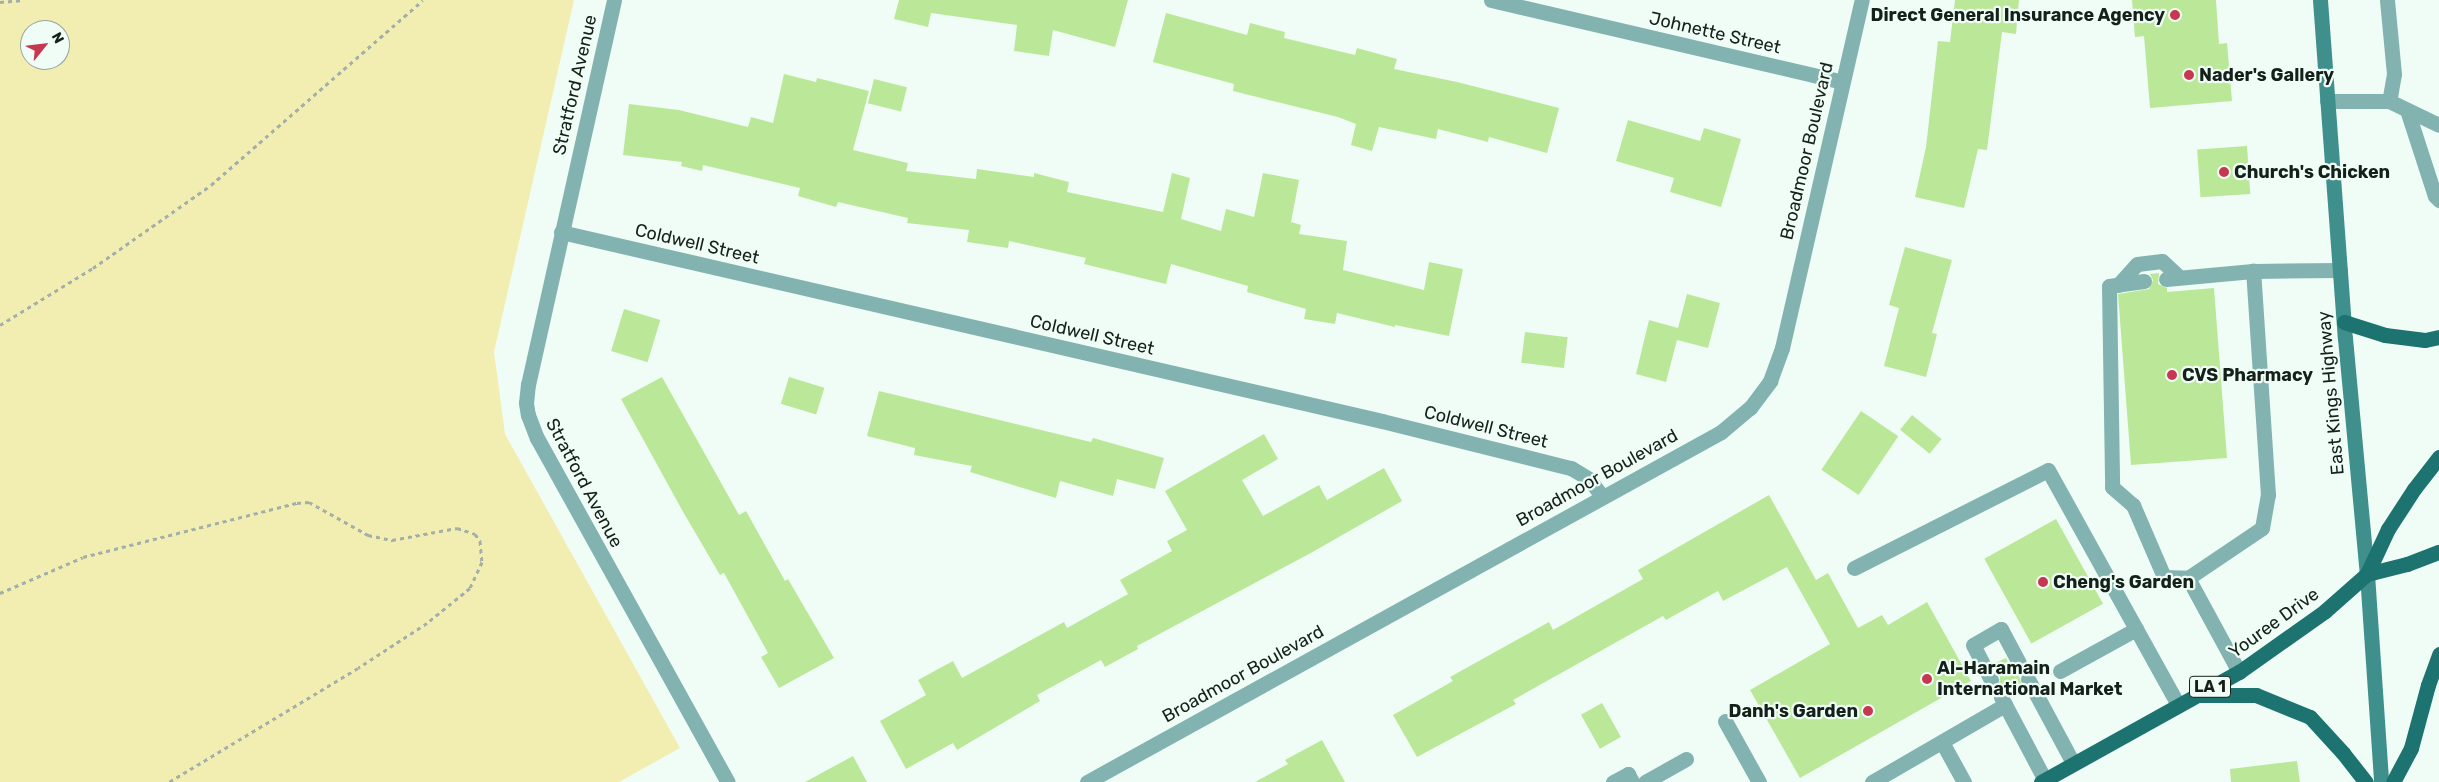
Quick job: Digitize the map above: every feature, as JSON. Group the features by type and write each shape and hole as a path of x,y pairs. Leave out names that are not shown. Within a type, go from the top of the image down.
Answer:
{"main road":[{"name":"East Kings Highway","path":"2320,0 2344,322 2367,574 2381,782"},
{"path":"2344,322 2385,336 2425,340 2439,337"},
{"name":"Youree Drive","path":"2043,781 2239,672 2325,611 2367,574 2388,529 2414,489 2439,457"},
{"name":"Youree Drive","path":"2367,574 2407,564 2439,552"},
{"path":"2393,782 2411,748 2428,685 2439,654"},
{"path":"2198,694 2256,695 2310,717 2343,753 2366,782"}],"street":[{"name":"Stratford Avenue","path":"614,0 528,384 528,415 537,438 728,782"},
{"name":"Johnette Street","path":"1491,0 1842,82"},
{"name":"Broadmoor Boulevard","path":"1087,782 1739,420 1770,381 1782,348 1862,0"},
{"path":"2387,1 2394,74 2389,101"},
{"path":"2327,101 2389,101 2439,125"},
{"path":"2407,110 2435,196 2439,200"},
{"name":"Coldwell Street","path":"561,232 1382,420 1571,468 1589,479 1602,496"},
{"path":"2118,285 2137,264 2162,261 2172,278 2253,270 2340,270"},
{"path":"2144,281 2109,286 2112,487 2133,504 2164,577 2188,578 2262,528 2268,495 2253,270"},
{"path":"1854,568 2048,470 2178,705"},
{"path":"2188,578 2239,672"},
{"path":"2060,672 2136,629"},
{"path":"1991,680 1973,645 2001,630 2019,663"},
{"path":"2028,679 2073,763"},
{"path":"1872,782 1942,742 2003,701 2043,781"},
{"path":"1724,721 1759,782"},
{"path":"1942,742 1964,782"},
{"path":"1645,782 1686,759"},
{"path":"1613,782 1628,774 1632,782"}],"path":[{"path":"0,2 21,0"},
{"path":"0,325 93,268 211,185 423,0"},
{"path":"0,593 83,557 297,503 309,502 368,535 392,540 457,528 475,534 480,541 482,562 470,588 463,594 427,623 358,668 169,782"}],"shaded area":[{"path":"0,0 574,0 494,352 505,434 680,748 619,782 0,782"}],"building":[{"path":"899,0 1128,0 1115,47 1053,30 1049,56 1014,51 1017,25 931,13 928,27 894,19"},
{"path":"1955,0 2019,0 2016,34 2002,32 1987,150 1978,149 1964,208 1915,197 1926,147 1938,41 1950,42"},
{"path":"2132,0 2216,0 2219,44 2227,43 2232,101 2150,108 2144,36 2135,37"},
{"path":"1166,13 1247,35 1250,23 1285,32 1284,38 1355,55 1357,48 1397,59 1394,69 1457,82 1559,108 1547,153 1489,137 1488,142 1438,129 1436,139 1379,127 1372,151 1351,145 1356,124 1338,117 1233,91 1234,84 1153,62"},
{"path":"784,74 816,82 817,78 869,91 853,150 908,163 906,171 976,179 977,169 1034,177 1034,173 1069,182 1067,192 1163,212 1172,173 1190,178 1181,219 1221,231 1226,209 1254,217 1263,173 1299,180 1291,222 1301,225 1299,234 1347,241 1343,270 1424,290 1429,262 1463,269 1449,336 1395,325 1395,327 1337,313 1335,324 1304,319 1306,309 1247,292 1248,286 1171,264 1166,284 1084,264 1086,258 1009,241 1008,248 967,242 969,230 907,223 908,218 838,202 836,207 798,196 800,188 703,165 702,171 681,166 682,162 623,155 629,104 679,110 748,127 751,117 773,123"},
{"path":"874,79 907,87 901,111 868,103"},
{"path":"1628,120 1700,141 1704,128 1741,139 1721,207 1670,192 1674,178 1616,161"},
{"name":"Church's Chicken","path":"2247,146 2250,194 2200,197 2197,149"},
{"path":"1905,247 1952,260 1932,333 1937,334 1926,377 1884,366 1899,308 1889,305"},
{"name":"CVS Pharmacy","path":"2159,273 2158,284 2167,288 2167,292 2214,288 2227,458 2131,465 2118,294 2149,289 2153,280 2150,274"},
{"path":"1687,294 1720,303 1708,348 1677,340 1666,382 1636,374 1649,320 1678,328"},
{"path":"624,309 660,320 647,362 611,351"},
{"path":"1525,332 1568,337 1564,368 1521,363"},
{"path":"662,377 739,515 746,511 785,581 788,579 834,658 779,688 761,657 768,653 724,573 720,575 682,510 621,399"},
{"path":"789,377 824,388 816,415 781,404"},
{"path":"879,391 1091,442 1093,438 1164,458 1155,489 1117,479 1113,496 1060,481 1056,498 970,472 972,466 914,455 915,448 867,436"},
{"path":"1861,411 1898,436 1859,495 1821,470"},
{"path":"1912,415 1942,439 1930,454 1900,430"},
{"path":"1264,434 1278,459 1242,480 1263,516 1319,485 1327,500 1384,468 1402,501 1309,554 1137,646 1138,649 1105,667 1101,660 1037,695 1040,701 957,750 953,743 906,769 880,721 926,695 918,680 953,661 962,678 1064,622 1067,628 1128,594 1120,580 1172,551 1167,541 1187,530 1165,491"},
{"path":"1769,495 1816,580 1828,573 1858,628 1882,615 1888,625 1927,602 1971,681 1800,778 1750,690 1830,644 1787,567 1723,601 1718,591 1666,620 1663,616 1513,700 1516,704 1417,757 1393,715 1453,681 1450,677 1549,622 1553,630 1643,579 1638,570"},
{"name":"Cheng's Garden","path":"2056,519 2103,604 2031,644 1984,559"},
{"path":"2006,658 2011,668 2018,672 2023,689 2011,696 2006,689 1999,688 2000,676 1993,664"},
{"path":"1602,703 1621,737 1600,749 1581,715"},
{"path":"1322,740 1345,782 1255,782 1288,764 1285,760"},
{"path":"853,756 867,782 805,782"},
{"path":"2297,761 2300,782 2231,782 2230,769"}],"place":[{"name":"Direct General Insurance Agency","path":"2175,15"},
{"name":"Nader's Gallery","path":"2189,75"},
{"name":"Church's Chicken","path":"2224,172"},
{"name":"CVS Pharmacy","path":"2172,375"},
{"name":"Cheng's Garden","path":"2043,582"},
{"name":"Al-Haramain International Market","path":"1927,679"},
{"name":"Danh's Garden","path":"1868,711"}]}
